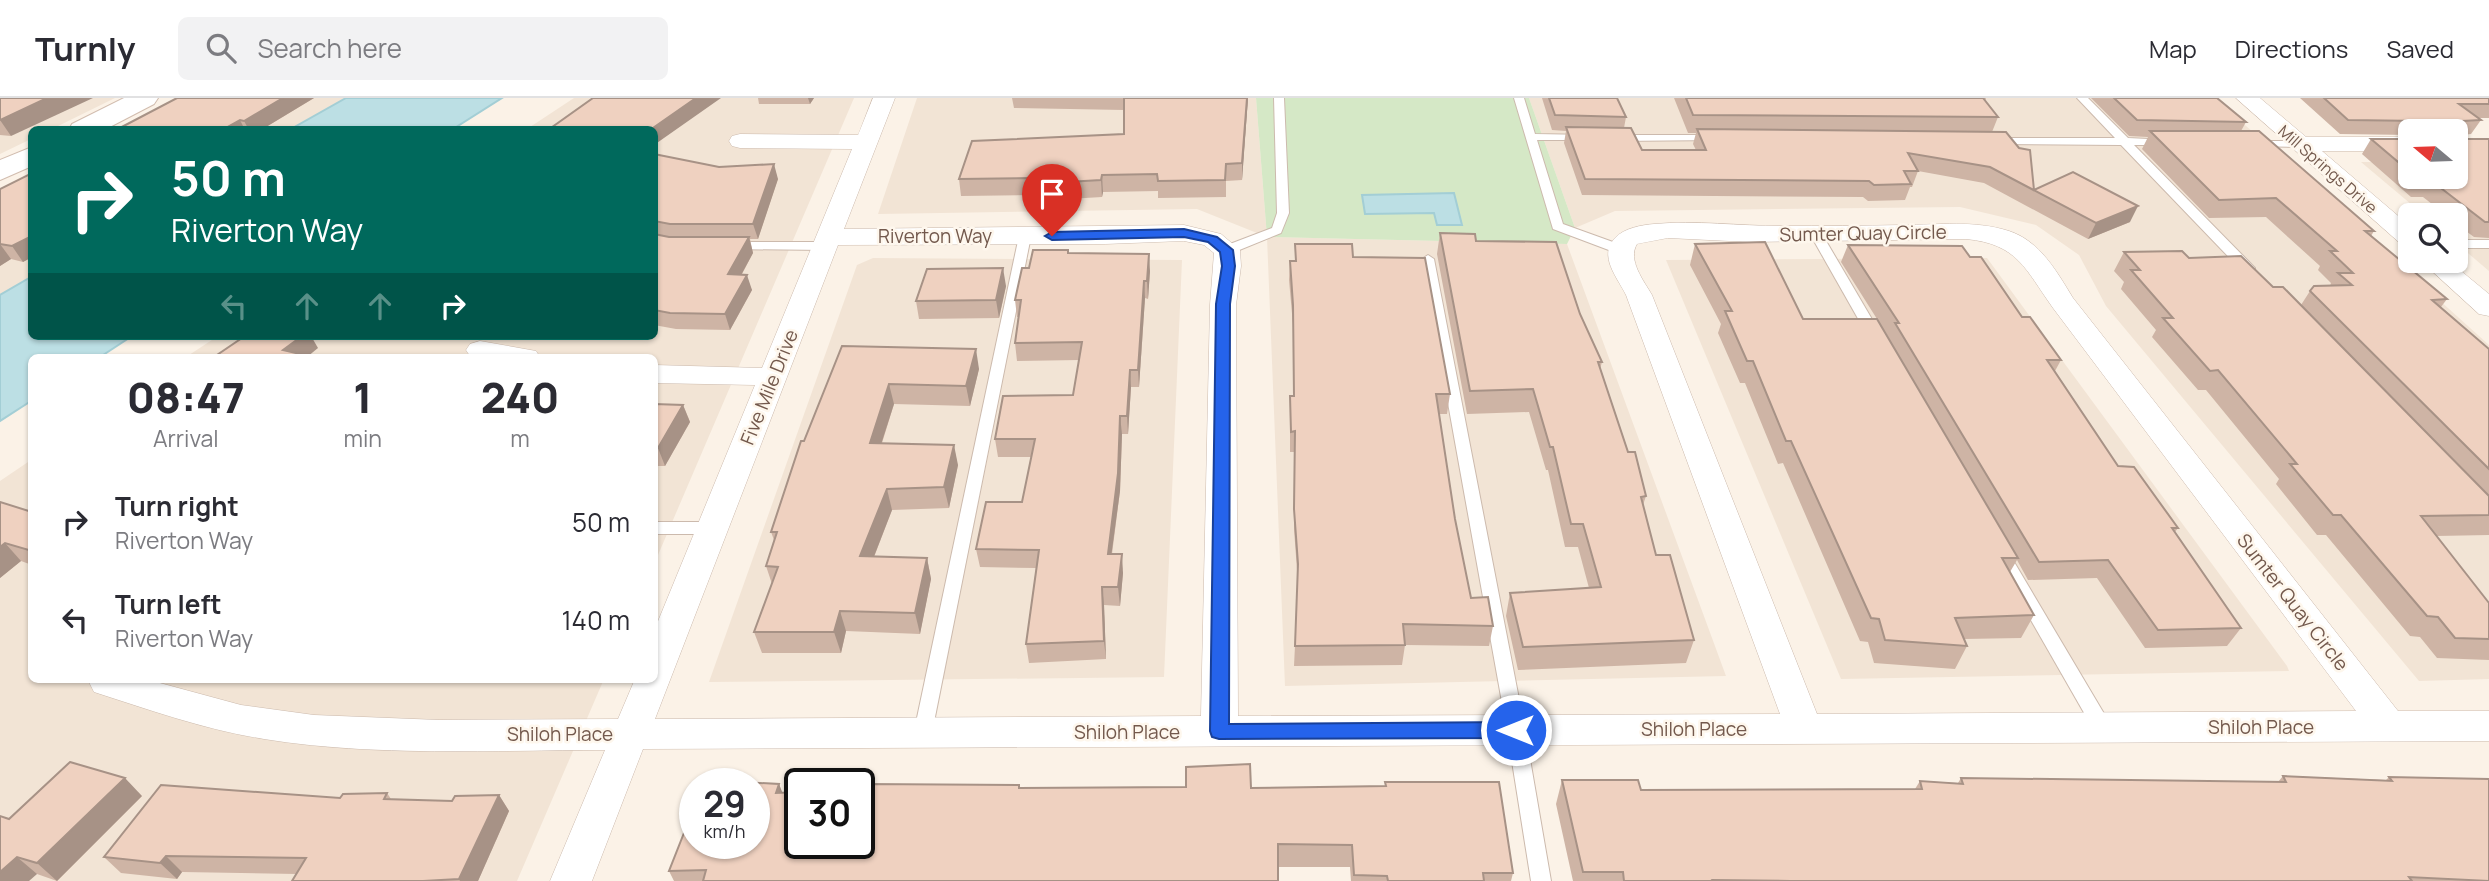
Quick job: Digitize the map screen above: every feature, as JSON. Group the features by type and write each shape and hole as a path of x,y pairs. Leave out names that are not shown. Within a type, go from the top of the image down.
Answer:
{"street":[{"path":"90,126 145,98"},
{"name":"Five Mile Drive","path":"658,667 884,98"},
{"name":"Mill Springs Drive","path":"2247,98 2398,229"},
{"path":"740,141 867,142"},
{"path":"2300,144 2398,144"},
{"path":"0,171 28,157"},
{"name":"Sumter Quay Circle","path":"1619,250 1627,239 1644,232 1980,232 2002,237 2027,250 2062,302 2388,726"},
{"name":"Riverton Way","path":"827,241 1184,233 1212,239 1227,250"},
{"path":"1219,731 1223,304 1228,266 1227,250"},
{"path":"1619,250 1619,258 1639,295 1804,729"},
{"path":"2448,273 2489,308"},
{"path":"480,350 506,354"},
{"path":"658,374 773,377"},
{"name":"Shiloh Place","path":"111,683 158,696 188,708 244,721 352,732 2489,726"},
{"name":"Five Mile Drive","path":"571,881 652,683"}],"lane":[{"path":"1227,250 1277,230 1283,213 1279,98"},
{"path":"1519,98 1557,226 1619,250"},
{"path":"2082,98 2259,281"},
{"path":"1529,137 1723,138"},
{"path":"1987,141 2179,142"},
{"path":"2246,144 2300,144"},
{"path":"1816,234 1885,354"},
{"path":"923,732 1025,236"},
{"path":"716,246 827,241"},
{"path":"2468,244 2489,244"},
{"path":"1428,259 1516,730 1541,881"},
{"path":"658,528 713,528"},
{"path":"1990,535 2102,727"}],"shaded area":[{"path":"0,98 115,98 58,126 28,126 28,140 0,154"},
{"path":"184,98 364,98 314,126 131,126"},
{"path":"574,98 854,98 658,555 658,354 191,354 212,340 658,340 658,126 532,126"},
{"path":"917,98 1256,98 1267,237 1197,209 878,214"},
{"path":"1529,98 2215,98 2398,263 2398,273 2409,273 2489,345 2489,679 2419,681 2106,306 2079,255 2036,225 1960,207 1615,211 1575,228"},
{"path":"2489,161 2489,271 2468,253 2468,203 2410,203 2361,162 2398,162 2398,189 2468,189 2468,171"},
{"path":"28,179 28,291 0,307 0,193"},
{"path":"1267,237 1567,244 1726,676 1285,686"},
{"path":"873,258 1182,260 1164,677 709,682 857,265"},
{"path":"1987,258 2289,671 1841,679 1666,260"},
{"path":"28,462 28,683 602,683 517,881 0,881 0,481"}],"green space":[{"path":"1256,98 1529,98 1575,228 1567,244 1267,237"}],"water":[{"path":"346,98 502,98 458,126 296,126"},
{"path":"1454,193 1462,225 1437,225 1434,213 1365,214 1362,195"},
{"path":"28,279 28,340 126,340 105,354 28,354 28,403 0,421 0,295"}],"building":[{"path":"0,98 47,98 0,120"},
{"path":"177,98 283,98 244,121 240,120 229,126 124,126"},
{"path":"593,98 696,98 656,126 554,126"},
{"path":"1124,98 1247,98 1242,163 1226,164 1225,180 1158,181 1157,174 1102,175 1101,180 1033,184 1034,178 959,179 972,141 1124,134"},
{"path":"1549,98 1617,98 1626,117 1555,115"},
{"path":"1686,98 1983,98 1998,117 1693,115"},
{"path":"2114,98 2217,98 2246,122 2137,120"},
{"path":"2324,98 2489,98 2489,104 2459,104 2481,120 2348,120"},
{"path":"1566,127 1631,128 1642,150 1706,150 1697,129 2006,132 2019,148 2030,150 2034,190 2073,172 2138,206 2096,223 1990,167 1908,153 1918,171 1904,171 1911,184 1874,185 1869,181 1585,179"},
{"path":"2150,131 2259,131 2374,231 2365,231 2398,258 2398,273 2416,273 2447,299 2432,300 2489,349 2489,469 2310,291 2314,286 2352,285 2338,273 2353,273 2330,251 2337,251 2276,198 2219,200"},
{"path":"2371,139 2398,139 2398,162"},
{"path":"2468,139 2489,139 2489,222 2485,222 2468,209 2468,203 2460,203 2442,189 2468,189"},
{"path":"658,155 719,167 774,164 753,224 658,222"},
{"path":"28,175 28,238 12,246 0,244 0,189"},
{"path":"1440,233 1475,234 1476,241 1556,242 1580,314 1602,362 1598,362 1628,452 1635,452 1646,496 1641,497 1656,555 1670,555 1694,640 1523,647 1510,593 1601,587 1583,524 1571,524 1553,447 1550,447 1533,389 1470,391"},
{"path":"658,235 749,237 728,274 747,275 725,314 658,311"},
{"path":"1765,242 1803,319 1877,319 2018,558 2002,558 2034,615 1955,618 1967,646 1885,640 1879,619 1871,618 1791,441 1786,441 1753,361 1747,361 1725,311 1732,311 1695,244"},
{"path":"1295,244 1352,244 1353,257 1425,258 1450,394 1436,394 1455,519 1471,598 1488,597 1493,626 1403,624 1405,645 1295,646 1298,564 1294,509 1295,431 1291,432 1290,396 1294,396 1290,261 1296,261"},
{"path":"1848,245 1962,246 1970,257 1981,257 2022,317 2030,317 2061,360 2047,360 2118,466 2134,467 2178,528 2172,528 2241,628 2158,630 2108,560 2039,562 1895,323 1899,323"},
{"path":"1033,250 1149,254 1147,281 1144,281 1138,370 1130,370 1127,416 1120,416 1118,473 1108,554 1122,554 1118,587 1102,587 1104,641 1026,644 1039,550 976,549 986,502 1022,502 1035,439 995,439 1003,396 1073,395 1082,342 1015,343 1021,300 1015,300 1022,268 1029,268"},
{"path":"2182,251 2189,258 2241,256 2273,287 2283,287 2489,496 2489,515 2421,516 2489,603 2489,639 2455,638 2438,617 2427,616 2341,515 2333,515 2290,464 2297,464 2218,370 2210,371 2163,318 2173,318 2131,270 2140,270 2124,252"},
{"path":"1003,268 996,300 916,301 927,269"},
{"path":"239,340 297,340 283,350 300,354 218,354"},
{"path":"842,346 976,349 966,386 889,384 870,443 954,445 944,487 887,489 860,556 927,558 915,613 840,611 834,632 754,632 778,567 766,566 777,532 771,532 801,441 804,441"},
{"path":"658,404 683,405 658,448"},
{"path":"0,502 28,511 28,550 5,543 0,547"},
{"path":"70,762 125,778 37,863 17,857 0,872 0,816 9,819"},
{"path":"1250,764 1251,788 1386,786 1385,782 1499,782 1513,873 1483,873 1484,881 1388,881 1387,876 1354,875 1352,845 1278,844 1278,881 703,881 706,870 669,871 679,846 679,859 770,859 770,784 779,784 776,793 784,793 784,859 875,859 875,784 1019,785 1019,788 1186,787 1186,767"},
{"path":"2283,776 2392,781 2389,777 2489,779 2489,881 2409,877 2412,881 1624,881 1623,872 1583,872 1562,780 1638,780 1641,790 1922,789 1920,781 1963,784 1961,778 2286,782"},
{"path":"161,785 340,798 343,794 387,793 384,799 452,801 455,796 499,795 459,879 292,881 306,858 166,856 160,863 104,857"}],"route":[{"path":"1052,236 1184,233 1212,239 1227,250 1228,266 1223,304 1219,731 1516,730"}]}
